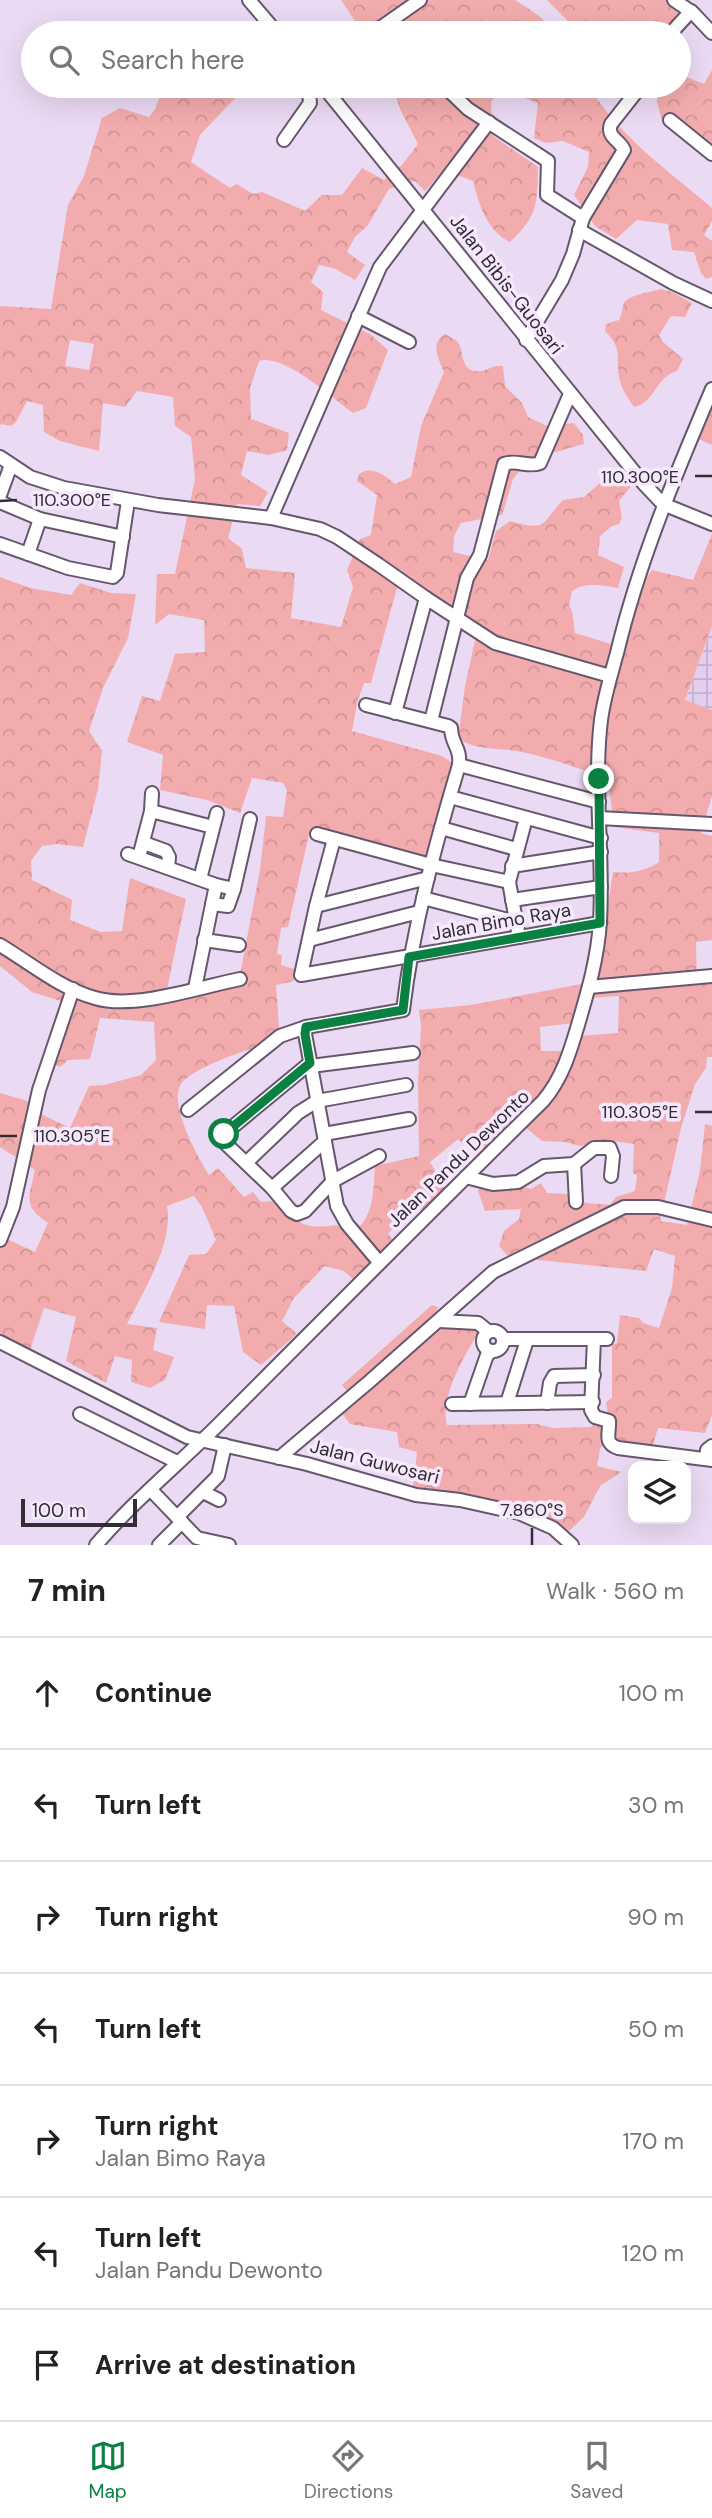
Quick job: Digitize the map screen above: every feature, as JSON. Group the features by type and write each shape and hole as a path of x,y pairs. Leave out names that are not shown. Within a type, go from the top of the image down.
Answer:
{"street":[{"path":"249,0 267,21"},
{"path":"394,21 420,0"},
{"path":"674,0 691,11 712,33"},
{"path":"682,21 691,11"},
{"path":"284,140 310,103 310,98"},
{"name":"Jalan Bibis-Guosari","path":"332,98 478,276 570,394 663,504"},
{"path":"457,98 468,109 548,162 547,195 581,224 673,283 712,301"},
{"path":"526,340 562,280 581,224 624,150 609,130 632,98"},
{"path":"670,120 712,154"},
{"path":"271,518 380,267 489,122"},
{"path":"358,316 410,342"},
{"name":"Jalan Pandu Dewonto","path":"96,1545 550,1093 566,1062 589,986 600,923 601,720 610,676 629,601 663,504 712,391"},
{"path":"431,722 469,572 477,564 480,555 504,464 540,463 570,394"},
{"path":"0,495 6,461 30,477 128,501 271,518 310,527 337,537 426,598 503,646 610,676"},
{"path":"0,544 68,568 110,578 117,573 128,501"},
{"path":"0,502 40,519 123,537"},
{"path":"663,504 712,524"},
{"path":"28,554 40,519"},
{"path":"395,713 426,598"},
{"path":"188,1110 280,1036 306,1027 403,1010 409,957 431,864 459,765 460,751 451,739 451,728 366,705"},
{"path":"459,765 599,802"},
{"path":"152,793 144,843 133,855 234,889"},
{"path":"450,797 601,838"},
{"path":"151,811 213,827"},
{"path":"200,879 217,813"},
{"path":"519,937 509,882 526,818"},
{"path":"599,818 712,824"},
{"path":"212,904 228,906 250,820"},
{"path":"441,828 516,849"},
{"path":"317,834 509,882"},
{"path":"334,839 309,940 419,912"},
{"path":"144,843 166,851 168,868"},
{"path":"512,866 601,852"},
{"path":"316,906 428,878"},
{"path":"195,988 216,885"},
{"path":"512,900 601,887"},
{"path":"423,898 516,922"},
{"name":"Jalan Bimo Raya","path":"309,940 301,975 600,923"},
{"path":"204,940 239,945"},
{"path":"0,945 73,989 96,999 131,1001 167,996 240,979 198,974"},
{"path":"589,986 712,976"},
{"path":"0,1240 13,1207 40,1090 73,989"},
{"path":"306,1027 317,1101 340,1214 379,1262"},
{"path":"379,1156 333,1181 300,1214 291,1211 247,1162 225,1143 224,1134 311,1064 413,1053"},
{"path":"247,1162 298,1113 317,1101 406,1085"},
{"path":"272,1188 325,1138 409,1119"},
{"path":"466,1177 481,1183 518,1182 544,1166 574,1164 594,1148 608,1147 612,1152 611,1176"},
{"path":"574,1164 576,1202"},
{"path":"279,1458 493,1272 624,1207 658,1207 712,1220"},
{"path":"439,1321 478,1323 489,1332 500,1334 503,1339 502,1346 487,1355 470,1404"},
{"path":"489,1332 483,1343 492,1351"},
{"path":"503,1339 600,1339 594,1375 593,1414 609,1421 608,1439 614,1447 709,1460 707,1450 712,1446"},
{"path":"507,1403 527,1340"},
{"name":"Jalan Guwosari","path":"0,1342 180,1434 416,1496 460,1500 519,1513 553,1528 572,1545"},
{"path":"547,1403 553,1377 594,1375"},
{"path":"452,1404 593,1402"},
{"path":"80,1414 177,1462"},
{"path":"159,1545 218,1476 225,1445"},
{"path":"150,1490 192,1534 202,1540 229,1545"},
{"path":"203,1492 219,1500"}],"shaded area":[{"path":"712,626 712,710 685,701"}],"green space":[{"path":"341,0 515,0 545,21 355,21"},
{"path":"547,0 665,0 678,12 672,21 568,21"},
{"path":"712,70 712,161 663,124 657,102 658,98 691,98 691,79 704,84"},
{"path":"159,98 235,98 200,135 191,162 230,188 237,184 253,194 262,192 305,211 322,195 342,195 362,168 384,180 402,165 418,144 397,98 494,98 491,102 493,136 538,167 534,209 526,225 510,242 490,224 481,208 473,181 444,170 425,191 415,181 389,189 368,225 355,237 347,252 365,265 355,280 336,269 319,265 311,282 323,292 321,310 370,334 388,350 366,408 353,413 294,370 269,360 259,361 250,388 251,419 289,433 287,450 269,455 247,451 241,475 268,492 260,506 237,504 228,538 242,549 246,568 295,573 291,618 341,627 353,587 347,570 360,539 371,535 377,495 357,481 359,474 373,471 395,484 411,477 421,426 444,372 436,347 445,334 459,344 465,364 470,370 482,371 503,366 505,386 522,403 528,417 547,426 574,423 583,435 584,444 530,459 513,479 502,515 461,523 454,536 453,552 488,560 496,531 510,521 538,526 563,500 584,497 622,468 635,481 619,501 622,518 619,524 600,536 598,555 624,567 618,588 595,585 577,588 572,591 569,605 575,633 624,648 644,582 652,570 693,580 712,534 712,626 685,700 712,710 712,796 701,833 712,836 712,940 696,942 697,983 712,981 712,1057 707,1057 706,1068 695,1084 681,1128 660,1221 687,1225 700,1171 705,1124 712,1126 712,1415 705,1433 658,1428 653,1445 625,1441 604,1443 597,1466 621,1472 600,1486 584,1517 569,1531 551,1521 513,1507 413,1486 417,1452 399,1447 397,1432 350,1424 341,1412 354,1400 342,1385 432,1305 438,1307 435,1317 441,1326 480,1330 450,1389 447,1425 537,1424 553,1428 591,1427 594,1423 603,1422 608,1415 606,1402 612,1398 612,1345 617,1343 620,1315 639,1318 643,1323 659,1328 672,1288 675,1256 654,1249 646,1271 509,1257 499,1246 504,1231 519,1219 521,1209 485,1211 478,1191 484,1179 494,1192 512,1186 531,1189 541,1183 547,1193 569,1194 582,1202 610,1205 616,1197 635,1191 637,1175 633,1173 634,1144 606,1140 580,1146 542,1141 525,1127 487,1164 458,1139 430,1162 446,1190 423,1212 415,1205 388,1234 394,1241 356,1282 344,1271 325,1266 294,1298 282,1321 297,1334 261,1365 243,1352 234,1306 207,1305 205,1329 159,1322 189,1255 206,1254 216,1240 202,1207 194,1196 167,1206 168,1220 162,1251 127,1324 157,1328 153,1350 174,1357 165,1380 150,1388 131,1382 132,1360 115,1356 106,1383 66,1361 76,1317 44,1308 27,1359 0,1346 0,1236 35,1252 48,1223 31,1206 35,1170 0,1147 0,1093 31,1102 39,1113 70,1128 89,1086 105,1085 141,1075 156,1060 154,1022 100,1018 90,1059 68,1060 60,1067 52,1063 70,1004 32,992 0,966 0,577 30,588 71,595 80,583 111,593 136,594 128,638 103,688 89,731 102,751 98,789 83,847 57,844 42,846 31,861 32,880 72,900 70,920 101,932 122,931 130,878 186,899 166,994 238,985 260,870 266,816 283,817 287,790 283,783 252,778 240,813 207,800 160,790 163,755 127,742 142,696 160,701 175,654 205,652 204,620 169,614 155,625 157,574 175,574 195,479 191,437 175,426 173,397 137,391 125,407 103,403 99,451 60,441 44,432 43,405 27,401 16,422 11,426 1,424 0,427 0,306 51,309 68,205 84,176 102,118 120,108 149,117","holes":["70,340 94,344 89,370 65,366","398,584 478,627 465,686 458,739 483,748 533,754 608,778 614,827 659,833 659,862 637,871 613,872 597,981 471,1005 419,1010 419,1156 375,1166 373,1195 368,1213 358,1228 349,1234 337,1225 316,1226 301,1223 273,1201 261,1202 253,1192 244,1197 218,1168 209,1175 181,1117 178,1093 181,1084 198,1070 280,1040 276,985 294,981 294,969 281,965 282,955 277,954 281,928 288,927 310,830 428,860 454,764 442,756 352,731 364,683 371,683","619,996 618,1033 580,1036 565,1051 541,1051 540,1027 584,1022 591,998"]},
{"path":"525,98 597,98 629,137 712,208 712,221 704,235 712,241 712,277 706,279 701,273 694,252 672,250 668,224 637,220 616,239 595,226 574,195 588,167 589,152 563,141 546,143 534,138 538,103"},
{"path":"661,289 692,303 685,317 671,316 659,335 662,341 683,359 677,371 664,379 646,401 634,407 621,385 618,352 605,331 606,324 619,320 626,300"},
{"path":"712,401 712,445 696,438"}],"route":[{"path":"224,1134 310,1063 306,1027 403,1010 409,957 600,923 599,779"}]}
